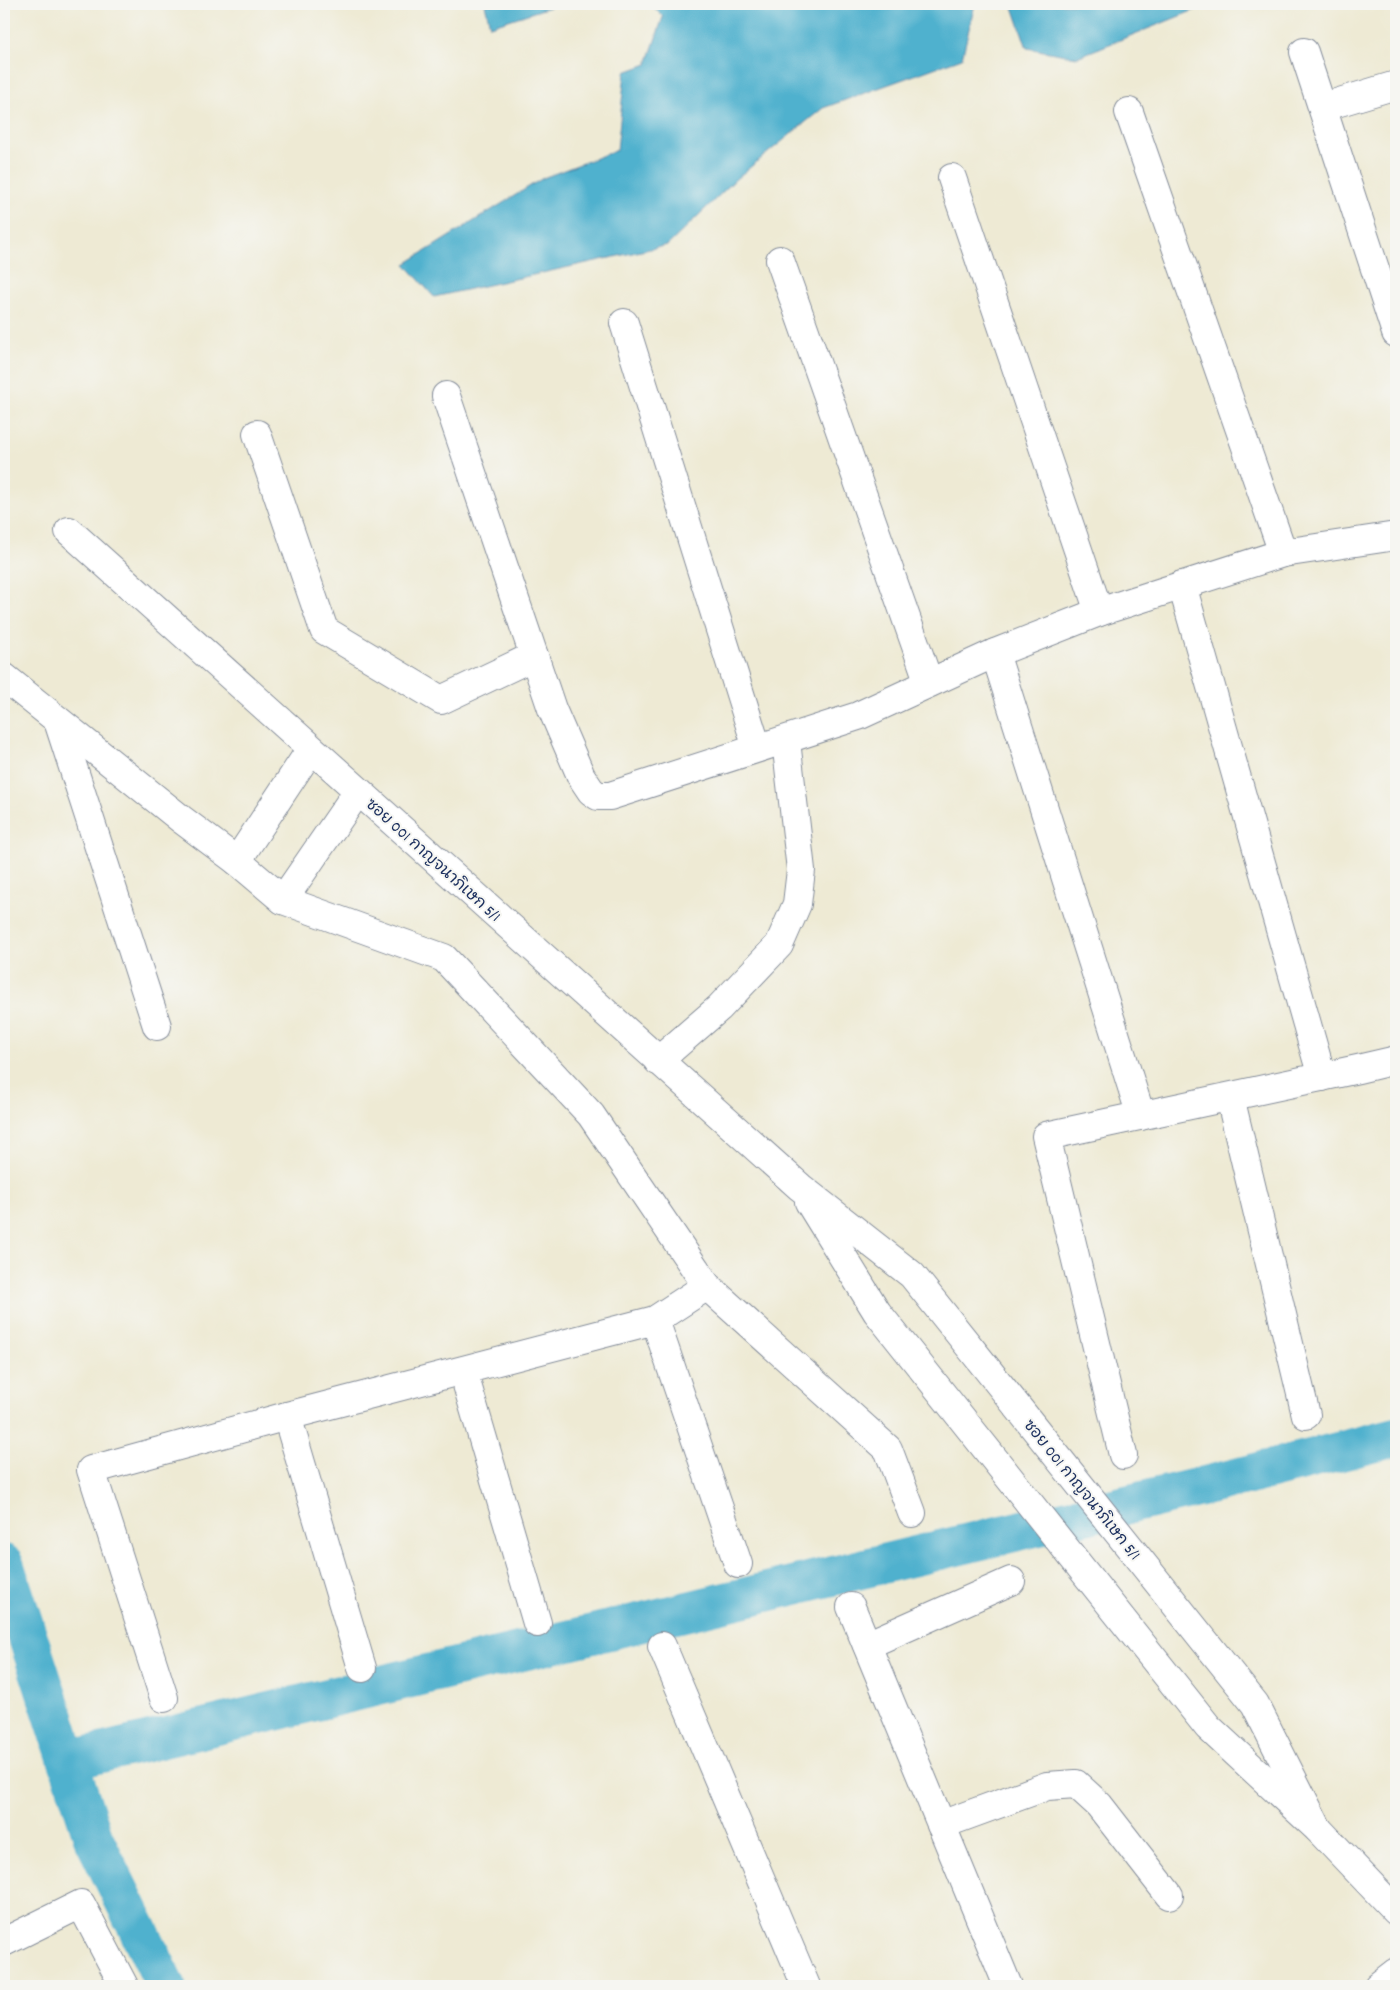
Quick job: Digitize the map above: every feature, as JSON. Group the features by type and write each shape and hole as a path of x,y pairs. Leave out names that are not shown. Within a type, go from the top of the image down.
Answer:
{"street":[{"path":"1304,52 1396,333"},
{"path":"1322,107 1396,85"},
{"path":"1129,112 1283,553"},
{"path":"952,178 1099,612"},
{"path":"780,260 929,684"},
{"path":"624,323 758,748"},
{"path":"446,396 552,709 581,776 591,791 598,796 610,796 758,748 786,741 858,716 995,653 1099,612 1182,584 1283,553 1396,536"},
{"path":"257,434 324,630 441,700 534,656"},
{"name":"ซอย 001 กาญจนาภิเษก 5/1","path":"69,531 800,1187 912,1275 1254,1704 1318,1829"},
{"path":"1182,584 1322,1077"},
{"path":"995,653 1140,1116"},
{"path":"4,677 181,820 237,861 283,900 444,958 591,1115 707,1286 888,1449 912,1513"},
{"path":"58,721 158,1026"},
{"path":"658,1061 719,1008 778,945 797,904 801,870 786,741"},
{"path":"237,861 311,749"},
{"path":"283,900 358,791"},
{"path":"1123,1455 1046,1136 1396,1060"},
{"path":"1230,1097 1306,1415"},
{"name":"ซอย 001 กาญจนาภิเษก 5/1","path":"800,1187 877,1312 1208,1727 1318,1829 1396,1911"},
{"path":"164,1698 91,1470 286,1416 655,1320 707,1286"},
{"path":"655,1320 738,1564"},
{"path":"463,1371 537,1623"},
{"path":"286,1416 362,1668"},
{"path":"867,1645 1011,1581"},
{"path":"851,1607 1008,1986"},
{"path":"662,1646 806,1986"},
{"path":"941,1825 1047,1786 1076,1784 1099,1805 1169,1895"},
{"path":"4,1942 81,1904 124,1986"},
{"path":"1378,1986 1396,1972"}],"water":[{"path":"485,4 559,4 490,26"},
{"path":"651,4 975,4 962,58 823,108 737,178 668,245 434,297 405,264 543,178 617,150 625,72 647,64 663,17"},
{"path":"1012,4 1210,4 1077,57 1027,48"}],"waterway":[{"path":"68,1761 1213,1484 1396,1437"},
{"path":"4,1564 93,1837 166,1986"}]}
